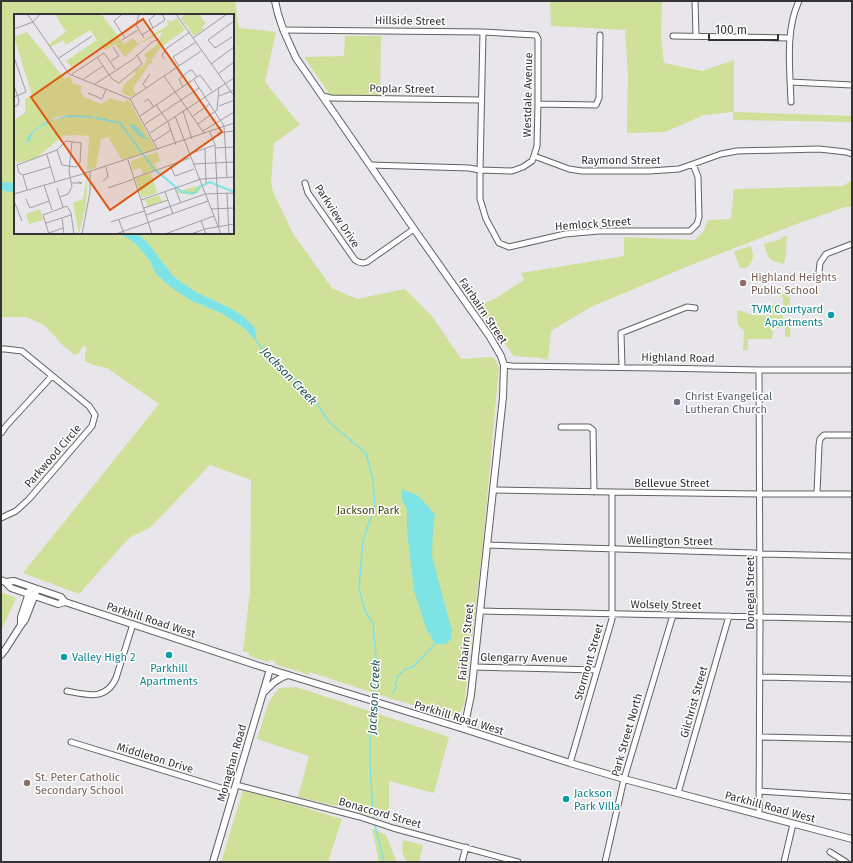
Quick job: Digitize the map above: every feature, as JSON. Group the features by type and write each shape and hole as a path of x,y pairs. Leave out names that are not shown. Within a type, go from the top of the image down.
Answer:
{"main road":[{"name":"Fairbairn Street","path":"275,1 283,30 296,58 490,337 501,356 504,365 503,397 471,695 464,729"},
{"name":"Parkhill Road West","path":"3,581 14,581 61,597 65,602 288,675 570,763 624,779 852,839"},
{"name":"Parkhill Road West","path":"3,581 11,588 58,604 65,602"},
{"path":"1,655 25,620 34,588"},
{"name":"Monaghan Road","path":"213,862 270,669"},
{"path":"262,693 275,680 288,675"}],"street":[{"path":"695,1 696,35"},
{"path":"791,102 789,38 795,9 799,1"},
{"name":"Hillside Street","path":"283,30 483,32 536,35"},
{"name":"Hemlock Street","path":"483,32 480,199 486,219 500,243 509,247 565,234 599,231 690,232 697,224 699,217 698,177 693,164"},
{"name":"Westdale Avenue","path":"534,156 537,146 538,104 538,39 536,35"},
{"path":"538,104 596,105 599,98 600,35"},
{"path":"673,36 696,35 789,38"},
{"path":"790,82 852,85"},
{"name":"Poplar Street","path":"323,96 331,98 481,100"},
{"name":"Raymond Street","path":"534,156 569,169 582,171 655,171 679,169 721,154 737,151 819,149 852,154"},
{"path":"370,165 512,171 523,167 532,160 534,156"},
{"name":"Parkview Drive","path":"305,183 308,193 355,260 359,263 363,264 367,262 414,229"},
{"path":"818,281 820,263 826,254 852,244"},
{"path":"622,367 621,333 687,307 695,308"},
{"name":"Parkwood Circle","path":"1,350 5,348 22,351 88,406 95,415 92,426 28,499 16,511 1,518"},
{"name":"Highland Road","path":"504,365 759,370 852,370"},
{"name":"Donegal Street","path":"759,370 759,815"},
{"path":"1,433 52,376"},
{"path":"561,427 589,427 593,430 594,492"},
{"path":"817,493 820,440 824,436 852,435"},
{"name":"Bellevue Street","path":"493,490 852,494"},
{"name":"Stormont Street","path":"570,763 612,619 612,492"},
{"name":"Wellington Street","path":"487,545 852,556"},
{"name":"Wolsely Street","path":"480,611 852,619"},
{"name":"Park Street North","path":"606,862 624,779 673,615"},
{"name":"Gilchrist Street","path":"678,793 729,616"},
{"path":"67,691 95,695 104,692 111,686 116,678 133,624"},
{"name":"Glengarry Avenue","path":"474,667 597,670"},
{"path":"760,678 852,679"},
{"path":"760,737 852,739"},
{"name":"Middleton Drive","path":"71,742 234,792"},
{"name":"Bonaccord Street","path":"236,785 360,817 518,862"},
{"path":"759,790 852,797"},
{"path":"784,862 793,824"},
{"path":"462,862 466,847"},
{"path":"830,852 846,862"}],"green space":[{"name":"Jackson Park","path":"1,1 235,1 239,28 276,32 265,82 300,125 274,143 271,183 273,192 292,232 332,288 357,299 405,289 432,316 461,359 493,357 499,367 483,543 464,706 459,714 451,716 392,699 310,672 309,675 275,664 275,661 270,660 268,662 249,656 249,653 243,651 250,592 251,480 210,465 151,527 129,538 79,594 23,573 159,404 107,368 93,365 85,361 87,349 85,346 83,346 79,353 75,355 60,343 44,325 26,317 1,317 1,190 14,193 14,234 121,234 135,243 150,261 156,274 190,300 223,314 244,328 257,341 230,308 196,292 174,277 148,243 138,234 234,234 234,14 14,14 14,183 1,182"},
{"path":"550,1 662,1 661,35 664,63 702,71 734,60 734,112 852,116 852,122 733,120 733,112 704,115 665,132 627,133 628,75 625,30 551,26"},
{"path":"345,36 381,36 380,95 330,95 304,57 344,56"},
{"path":"852,180 852,207 845,207 794,225 686,267 591,307 551,331 548,360 514,356 478,306 496,298 524,280 521,273 624,256 624,237 695,240 703,232 708,220 731,219 734,189 843,186"},
{"path":"787,236 784,264 772,260 768,256 764,244"},
{"path":"751,246 753,254 750,265 740,268 734,252"},
{"path":"780,292 787,292 787,297 790,297 790,308 783,307 783,297 780,297"},
{"path":"772,305 780,305 780,314 772,314"},
{"path":"740,310 745,313 756,315 783,315 783,319 791,319 790,337 785,337 785,328 773,328 772,339 748,339 748,350 743,350 744,331 738,325 737,311"},
{"path":"1,592 16,598 1,631"},
{"path":"296,687 449,737 434,793 389,781 389,820 298,797 309,756 257,739 269,702 279,688"},
{"path":"243,790 342,819 328,862 221,862"},
{"path":"372,828 386,835 397,862 379,862"},
{"path":"403,840 423,845 419,862 410,862 406,860 403,855"}],"water":[{"path":"1,182 14,183 14,193 1,190"},
{"name":"Jackson Creek","path":"121,234 138,234 148,243 174,277 196,292 230,308 243,316 255,328 257,342 244,328 223,314 190,300 168,285 156,274 150,261 135,243"},
{"path":"401,489 417,495 435,515 432,556 452,631 451,639 446,644 435,644 426,628 414,590 407,531 407,510 402,499"}],"waterway":[{"name":"Jackson Creek","path":"257,342 275,364 298,382 299,385 314,399 330,423 366,453 373,480 375,506 363,540 359,589 365,611 373,623 377,667 374,699"},
{"path":"393,693 396,688 395,684 397,677 405,669 413,667 435,644"},
{"name":"Jackson Creek","path":"374,703 370,739 370,764 373,813 375,821"},
{"name":"Jackson Creek","path":"375,825 384,862"}],"place":[{"name":"Highland Heights Public School","path":"743,283"},
{"name":"TVM Courtyard Apartments","path":"831,315"},
{"name":"Christ Evangelical Lutheran Church","path":"677,402"},
{"name":"Parkhill Apartments","path":"169,655"},
{"name":"Valley High 2","path":"64,657"},
{"name":"St. Peter Catholic Secondary School","path":"27,783"},
{"name":"Jackson Park Villa","path":"566,799"}]}
